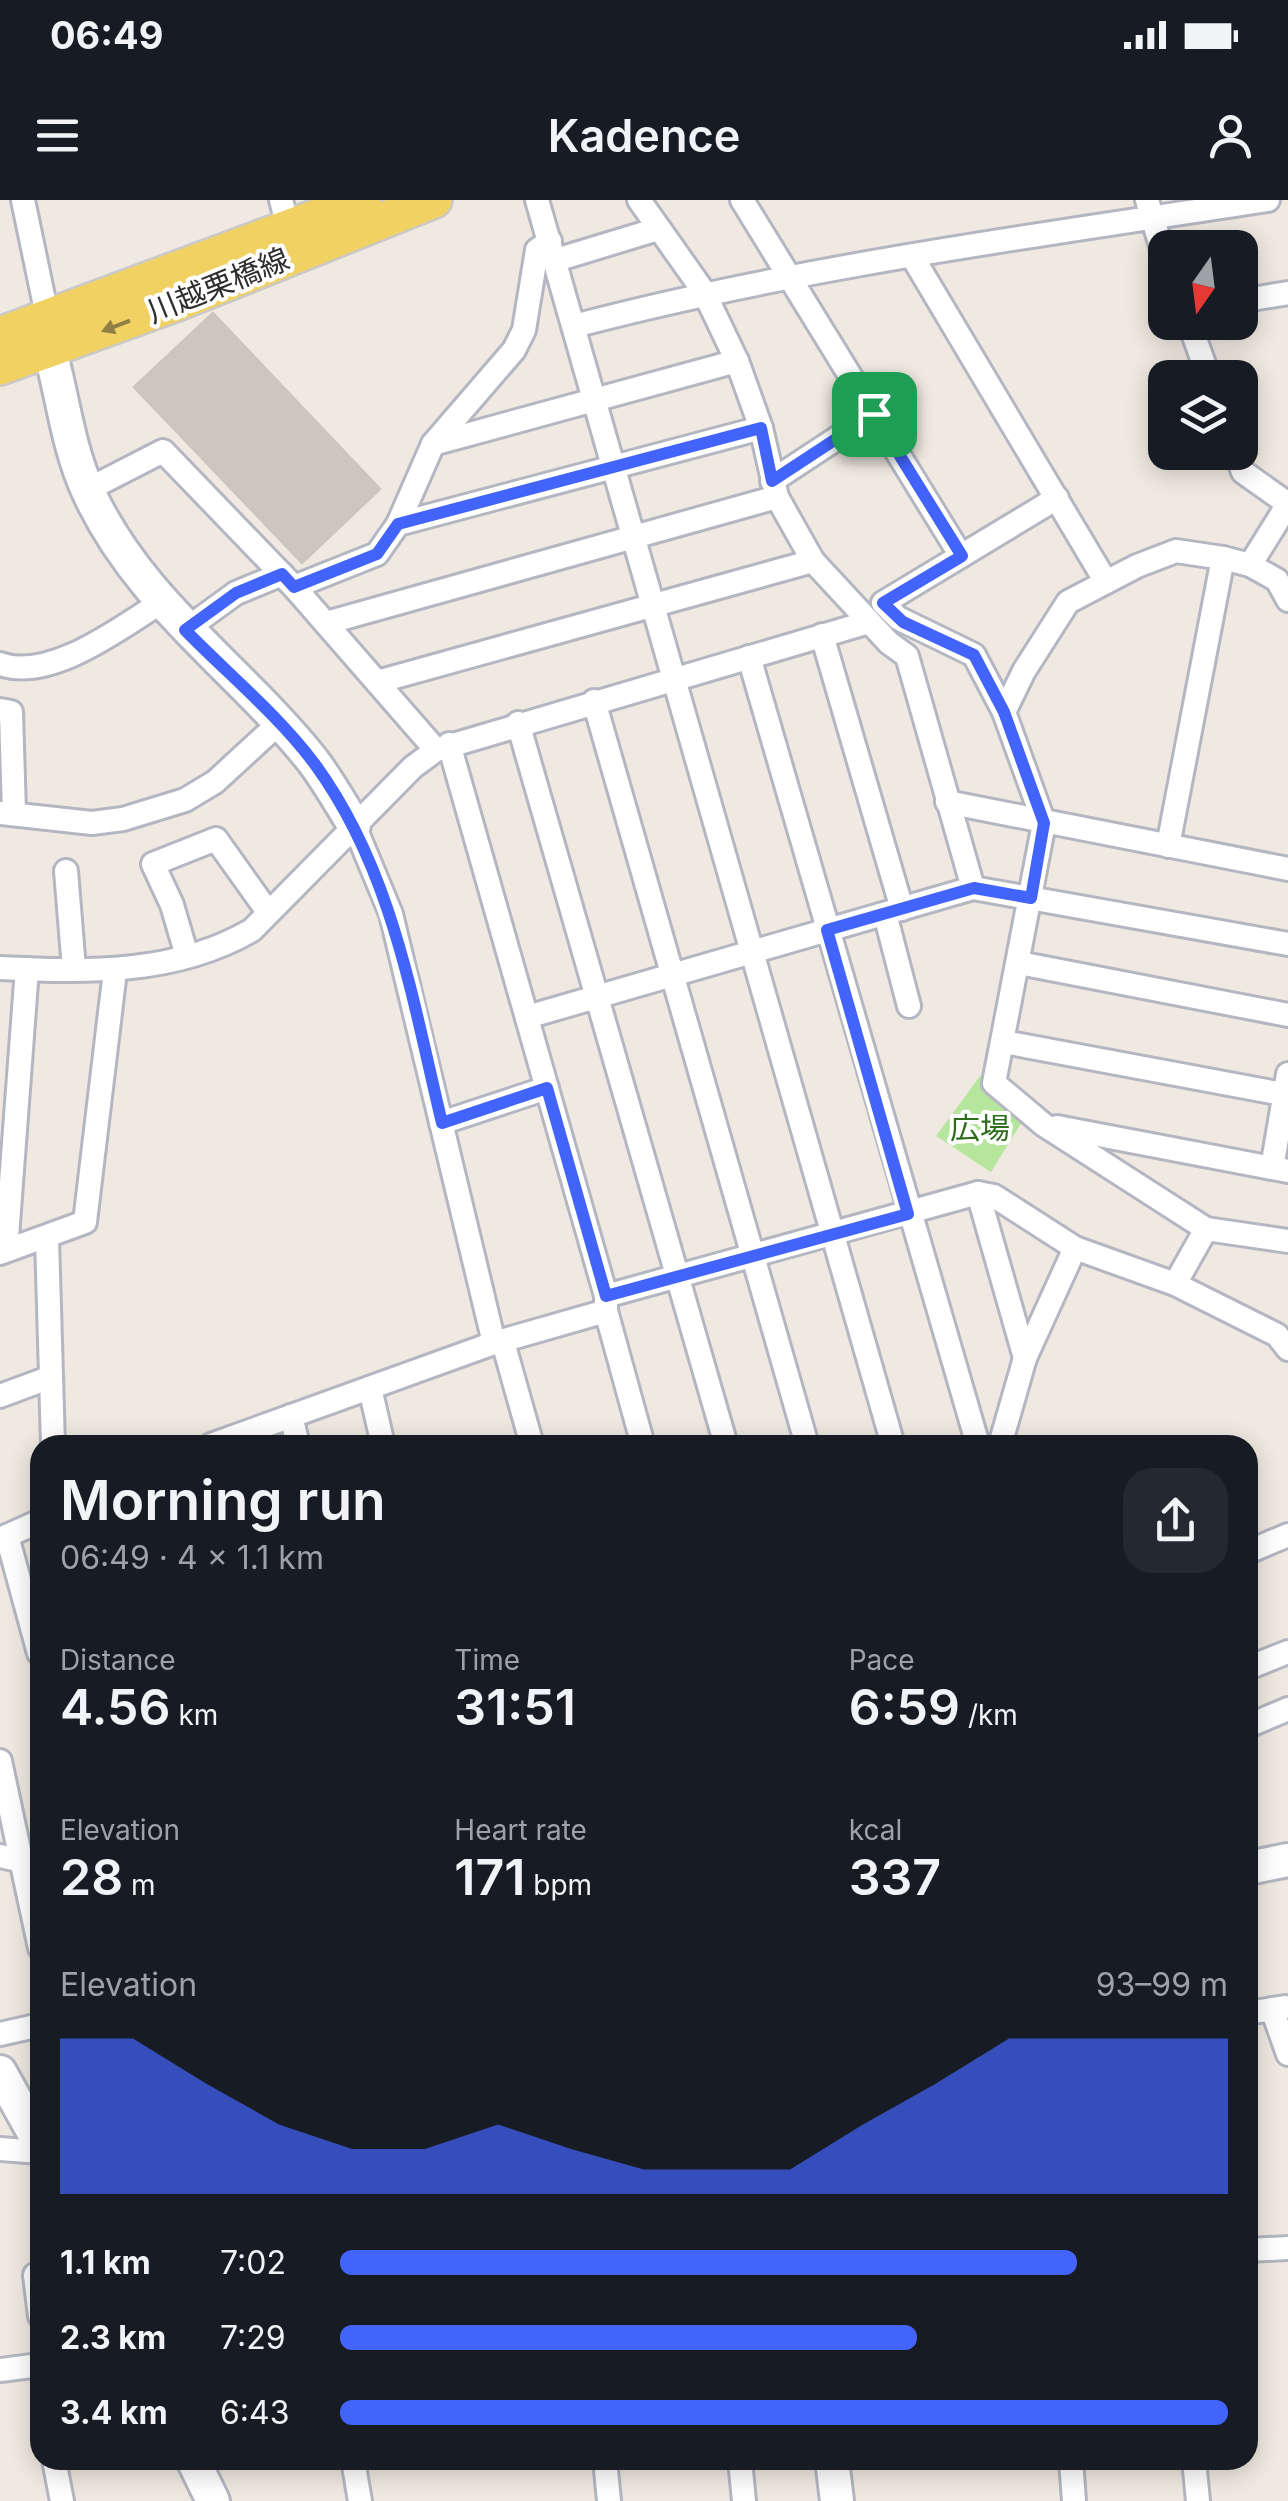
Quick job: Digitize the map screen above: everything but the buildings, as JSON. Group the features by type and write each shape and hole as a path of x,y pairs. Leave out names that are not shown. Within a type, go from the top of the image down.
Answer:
{"main road":[{"name":"川越栗橋線","path":"0,366 49,336 285,213 363,200"},
{"name":"川越栗橋線","path":"0,335 49,336 434,200"}],"street":[{"path":"23,200 66,424 87,490 114,539 160,602 312,761 354,825 392,914 498,1342 529,1435"},
{"path":"538,200 890,1435"},
{"path":"639,200 704,292 737,361 761,428 774,489 814,561 869,622 907,656 974,888"},
{"path":"742,200 962,556"},
{"path":"574,326 704,292 1148,209 1268,200"},
{"path":"185,630 236,593 377,554 398,524 434,444 514,350 524,330 538,250 553,251 658,229"},
{"path":"912,256 1106,582"},
{"path":"1258,297 1288,293"},
{"path":"434,444 737,361"},
{"path":"326,623 634,537 774,489 874,414"},
{"path":"398,524 761,428"},
{"path":"87,490 163,451 442,747 527,1017 640,1435"},
{"path":"1241,470 1288,504 1250,565"},
{"path":"1057,498 883,603 903,622 974,655 1004,712 1044,823 994,1082 1044,1125 1206,1230 1288,1242"},
{"path":"1004,712 1024,670 1068,602 1176,552 1250,565 1277,580 1288,600"},
{"path":"1168,846 1223,558"},
{"path":"377,682 814,561"},
{"path":"0,664 12,668 80,654 160,602"},
{"path":"0,968 115,971 223,947 252,930 354,825 442,747 869,622"},
{"path":"822,636 893,911 909,1006"},
{"path":"749,657 975,1435"},
{"path":"594,702 804,1435"},
{"path":"0,710 11,712 7,813 92,823 122,819 185,800 215,782 278,724"},
{"path":"518,723 723,1435"},
{"path":"947,802 1288,869"},
{"path":"186,956 172,905 153,864 216,840 268,912"},
{"path":"66,871 74,969"},
{"path":"527,1017 974,888 1288,944"},
{"path":"1019,964 1288,1015"},
{"path":"27,969 3,1251 86,1222 115,971"},
{"path":"1004,1042 1287,1088 1280,1170 1044,1125"},
{"path":"442,1123 547,1088"},
{"path":"978,1193 1025,1358"},
{"path":"239,1435 678,1276 978,1193 994,1196 1074,1248 1175,1284 1276,1335 1288,1350"},
{"path":"1175,1284 1206,1230"},
{"path":"47,1238 53,1435"},
{"path":"1003,1435 1025,1358 1074,1248"},
{"path":"0,1396 51,1377"},
{"path":"370,1388 381,1435"},
{"path":"291,1416 296,1435"},
{"path":"30,1526 4,1538 30,1623"},
{"path":"1258,1548 1288,1535"},
{"path":"1258,1660 1288,1652"},
{"path":"1258,1722 1288,1709"},
{"path":"0,1760 30,1902"},
{"path":"1258,1866 1288,1860"},
{"path":"1280,2008 1288,2054"},
{"path":"0,2034 30,2027"},
{"path":"0,2072 30,2129"},
{"path":"0,2149 30,2148"},
{"path":"1258,2250 1288,2248"},
{"path":"0,2370 30,2369"},
{"path":"56,2470 62,2501"},
{"path":"198,2470 212,2501"},
{"path":"355,2470 360,2501"},
{"path":"606,2470 609,2501"},
{"path":"741,2470 744,2501"},
{"path":"833,2470 837,2501"},
{"path":"1072,2470 1074,2501"},
{"path":"1195,2470 1198,2501"}],"green space":[{"name":"広場","path":"980,1076 1028,1112 991,1172 936,1136"}],"route":[{"path":"874,414 962,556 883,603 903,622 974,655 1004,712 1044,823 1031,898 974,888 827,930 908,1214 606,1296 547,1088 442,1123 392,914 354,825 312,761 185,630 236,593 282,574 294,587 377,554 398,524 761,428 772,481 874,414"}]}
